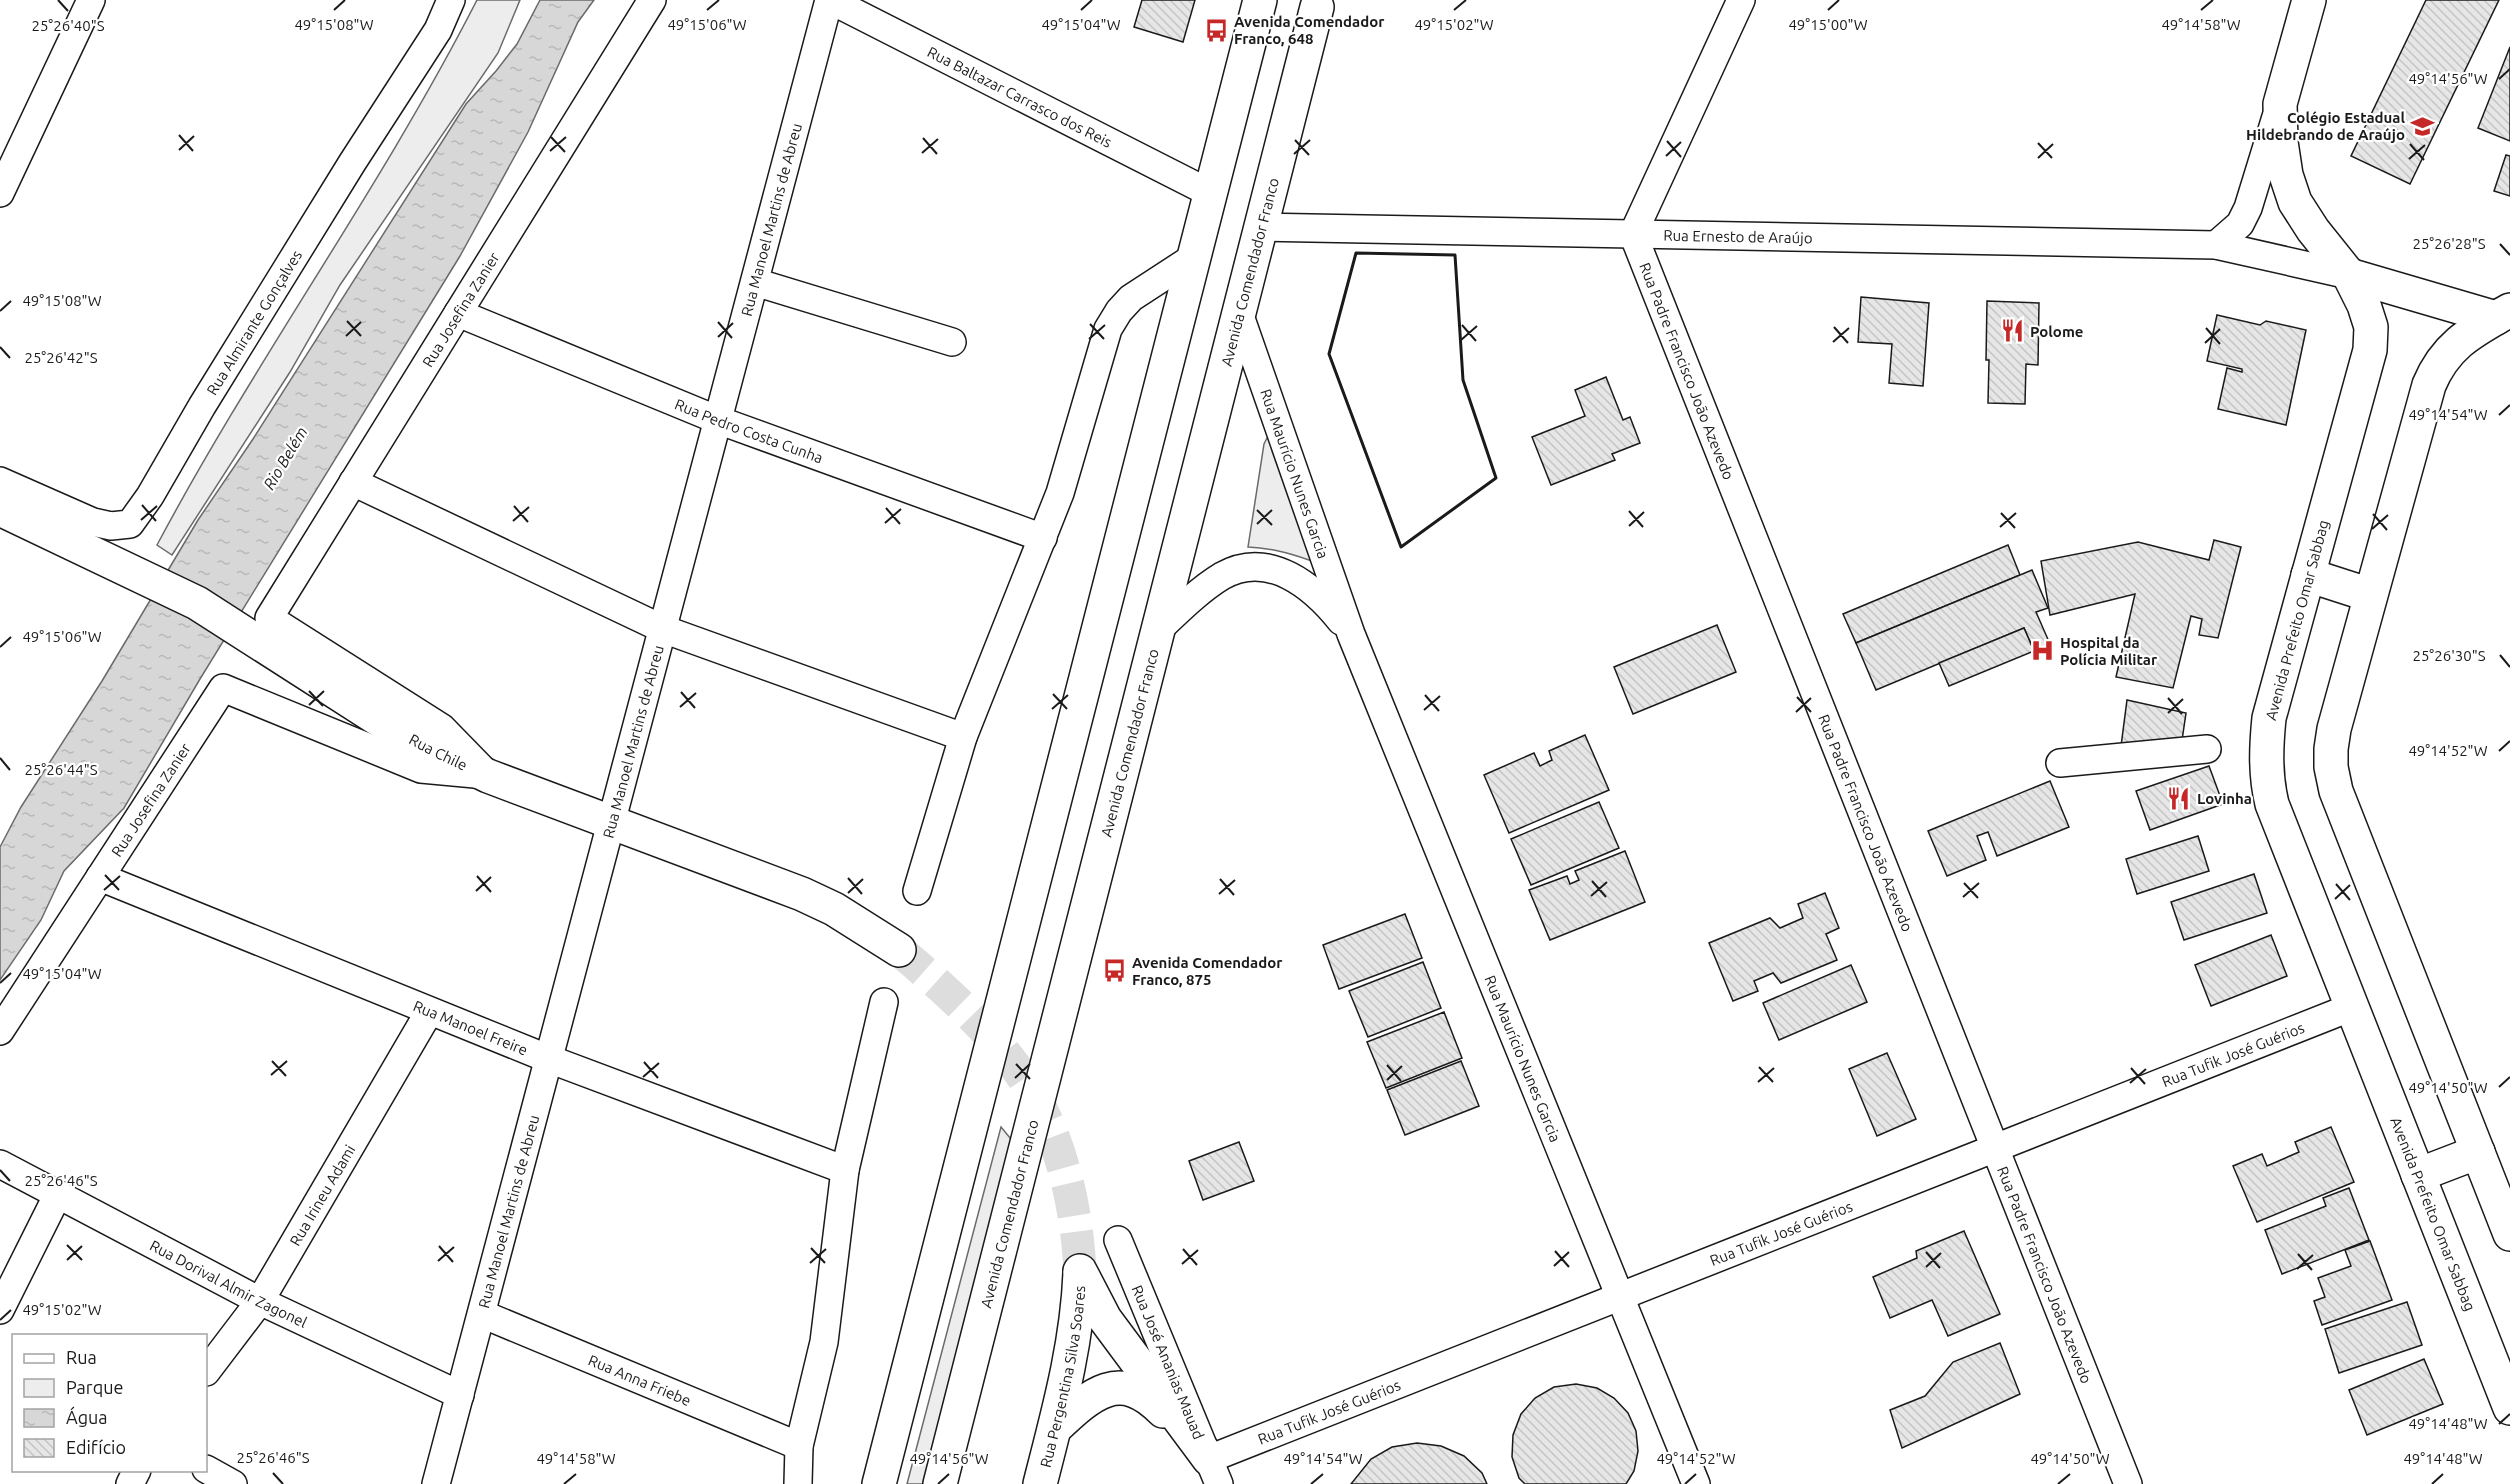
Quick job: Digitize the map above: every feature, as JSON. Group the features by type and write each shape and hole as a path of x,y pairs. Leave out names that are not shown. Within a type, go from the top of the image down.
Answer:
{"main road":[{"path":"879,1484 1260,0"},
{"name":"Avenida Prefeito Omar Sabbag","path":"2309,0 2280,105 2281,142 2286,175 2295,202 2313,230 2349,275 2364,305 2371,327 2370,350 2269,718 2265,751 2266,780 2272,804 2510,1408"},
{"name":"Avenida Comendador Franco","path":"940,1484 1318,2"},
{"path":"2349,275 2505,319"},
{"path":"2505,319 2469,334 2438,364 2429,385 2334,729 2331,768 2336,791 2510,1234"},
{"name":"Rua Chile","path":"0,509 197,603 389,726 434,750 488,776 801,894 834,909 899,950"},
{"path":"2308,575 2370,596"},
{"path":"2418,1175 2478,1152"},
{"name":"Rua Pergentina Silva Soares","path":"1040,1484 1070,1367 1078,1318 1080,1271 1105,1319 1214,1472"},
{"path":"1054,1428 1082,1402 1097,1392 1120,1386 1138,1391 1155,1403 1214,1472"}],"street":[{"path":"0,194 91,0"},
{"name":"Rua Almirante Gonçalves","path":"0,481 93,522 111,526 129,524 150,496 202,406 438,30 451,0"},
{"name":"Rua Josefina Zanier","path":"488,776 442,728 269,618 652,0"},
{"name":"Rua Baltazar Carrasco dos Reis","path":"830,0 1210,193"},
{"name":"Rua Manoel Martins de Abreu","path":"436,1484 830,0"},
{"path":"1633,234 1741,0"},
{"path":"2216,245 2240,224 2248,208 2280,105"},
{"name":"Rua Ernesto de Araújo","path":"1260,227 2216,245 2349,275"},
{"name":"Rua Padre Francisco João Azevedo","path":"1633,234 2128,1484"},
{"path":"917,891 963,737 1069,468 1108,329 1119,311 1131,298 1194,257"},
{"path":"755,282 952,342"},
{"name":"Rua Pedro Costa Cunha","path":"458,313 718,420 1043,538"},
{"name":"Rua Maurício Nunes Garcia","path":"1239,313 1351,633 1696,1484"},
{"path":"353,482 663,629 963,737"},
{"name":"Rua Maurício Nunes Garcia","path":"1158,630 1223,576 1240,569 1256,567 1273,569 1294,576 1303,582 1328,605 1351,633"},
{"name":"Rua Josefina Zanier","path":"0,1031 223,688 422,769 488,776"},
{"path":"2060,763 2207,749"},
{"name":"Rua Manoel Freire","path":"100,878 429,1012 845,1170"},
{"path":"798,1484 799,1446 824,1342 845,1170 884,1002"},
{"name":"Rua Tufik José Guérios","path":"1214,1472 1620,1296 2352,1007"},
{"name":"Rua Irineu Adami","path":"207,1371 260,1301 429,1012"},
{"name":"Rua Dorival Almir Zagonel","path":"0,1164 260,1301 460,1395"},
{"path":"0,1310 58,1194"},
{"name":"Rua José Ananias Mauad","path":"1118,1240 1214,1472"},
{"name":"Rua Anna Friebe","path":"482,1314 799,1446"},
{"path":"207,1470 233,1484"}],"green space":[{"path":"477,0 520,0 498,53 340,285 290,372 172,555 157,545 235,408 360,206 440,70"},
{"path":"1267,438 1272,439 1320,564 1285,552 1248,547 1264,444"},
{"path":"1001,1127 1020,1150 933,1484 907,1484"}],"water":[{"name":"Rio Belém","path":"540,0 594,0 578,22 528,132 460,256 200,679 124,808 64,871 41,920 0,980 0,847 21,807 102,681 198,520 253,439 466,104 517,44"}],"building":[{"path":"1142,0 1195,0 1183,42 1134,27"},
{"path":"2426,0 2499,0 2410,184 2351,156"},
{"path":"2510,47 2510,141 2478,128"},
{"path":"2506,155 2510,156 2510,196 2494,191"},
{"path":"1861,297 1929,303 1923,386 1889,383 1892,344 1858,342"},
{"name":"Polome","path":"1987,301 2039,303 2038,365 2026,364 2025,404 1988,403"},
{"path":"2217,315 2260,325 2266,321 2306,330 2286,425 2218,409 2227,368 2242,372 2242,369 2207,361"},
{"path":"1606,377 1623,420 1630,417 1640,443 1612,454 1615,460 1551,485 1532,437 1585,416 1575,390"},
{"path":"2214,540 2241,547 2218,638 2199,635 2202,619 2191,616 2173,688 2116,677 2135,594 2050,615 2041,561 2138,542 2209,560"},
{"path":"2008,545 2020,575 1856,643 1843,614"},
{"path":"2032,570 2048,608 2036,612 2050,644 2034,651 2024,628 1876,690 1856,643"},
{"path":"1717,625 1736,672 1633,714 1614,667"},
{"path":"2024,628 2034,651 1949,686 1939,663"},
{"path":"2127,700 2186,713 2181,747 2120,754"},
{"path":"1585,735 1609,790 1509,833 1484,775 1534,753 1540,766 1552,760 1549,751"},
{"name":"Lovinha","path":"2209,766 2223,804 2150,830 2136,791"},
{"path":"2050,781 2069,827 1997,856 1988,832 1977,836 1986,860 1947,876 1928,831"},
{"path":"1599,802 1619,848 1531,885 1511,839"},
{"path":"2198,836 2209,871 2137,894 2126,859"},
{"path":"1625,851 1645,902 1550,940 1529,890 1567,876 1570,884 1579,880 1575,871"},
{"path":"2254,874 2267,913 2184,940 2171,902"},
{"path":"1825,893 1839,928 1826,934 1837,960 1781,983 1773,973 1754,981 1758,991 1733,1001 1709,943 1770,918 1780,928 1803,918 1798,904"},
{"path":"1405,914 1422,958 1339,989 1323,945"},
{"path":"2271,935 2287,976 2211,1006 2195,965"},
{"path":"1423,962 1441,1008 1368,1037 1349,991"},
{"path":"1851,965 1867,1002 1779,1040 1763,1003"},
{"path":"1444,1012 1462,1058 1386,1088 1367,1042"},
{"path":"1887,1053 1916,1119 1877,1136 1849,1069"},
{"path":"1461,1061 1479,1106 1405,1135 1387,1090"},
{"path":"2331,1127 2354,1182 2257,1222 2233,1166 2262,1154 2267,1166 2299,1152 2295,1142"},
{"path":"1239,1142 1254,1181 1203,1200 1189,1161"},
{"path":"2349,1188 2369,1240 2282,1274 2265,1230 2326,1206 2323,1198"},
{"path":"1964,1231 2000,1314 1948,1336 1932,1300 1890,1318 1873,1277 1917,1258 1916,1251"},
{"path":"2370,1241 2392,1300 2322,1325 2314,1301 2325,1297 2318,1278 2351,1266 2345,1250"},
{"path":"2407,1302 2422,1345 2339,1373 2325,1329"},
{"path":"2000,1343 2020,1394 1902,1448 1890,1410 1925,1396 1953,1362"},
{"path":"2424,1359 2443,1404 2367,1435 2349,1390"},
{"path":"1576,1384 1597,1388 1614,1398 1628,1413 1636,1431 1638,1451 1634,1471 1626,1484 1525,1484 1519,1478 1512,1457 1513,1435 1521,1414 1535,1398 1554,1387"},
{"path":"1417,1443 1441,1446 1464,1456 1482,1473 1487,1484 1351,1484 1371,1459 1392,1447"}],"tunnel":[{"path":"899,950 956,1000 992,1038 1009,1058 1036,1099 1054,1140 1067,1182 1076,1227 1080,1271"}],"wall":[{"path":"1356,253 1455,255 1463,380 1496,478 1401,547 1329,354 1356,253"}],"place":[{"name":"Avenida Comendador Franco, 648","path":"1216,30"},
{"name":"Colégio Estadual Hildebrando de Araújo","path":"2423,126"},
{"name":"Polome","path":"2012,331"},
{"name":"Hospital da Polícia Militar","path":"2042,651"},
{"name":"Lovinha","path":"2179,798"},
{"name":"Avenida Comendador Franco, 875","path":"1114,971"}]}
